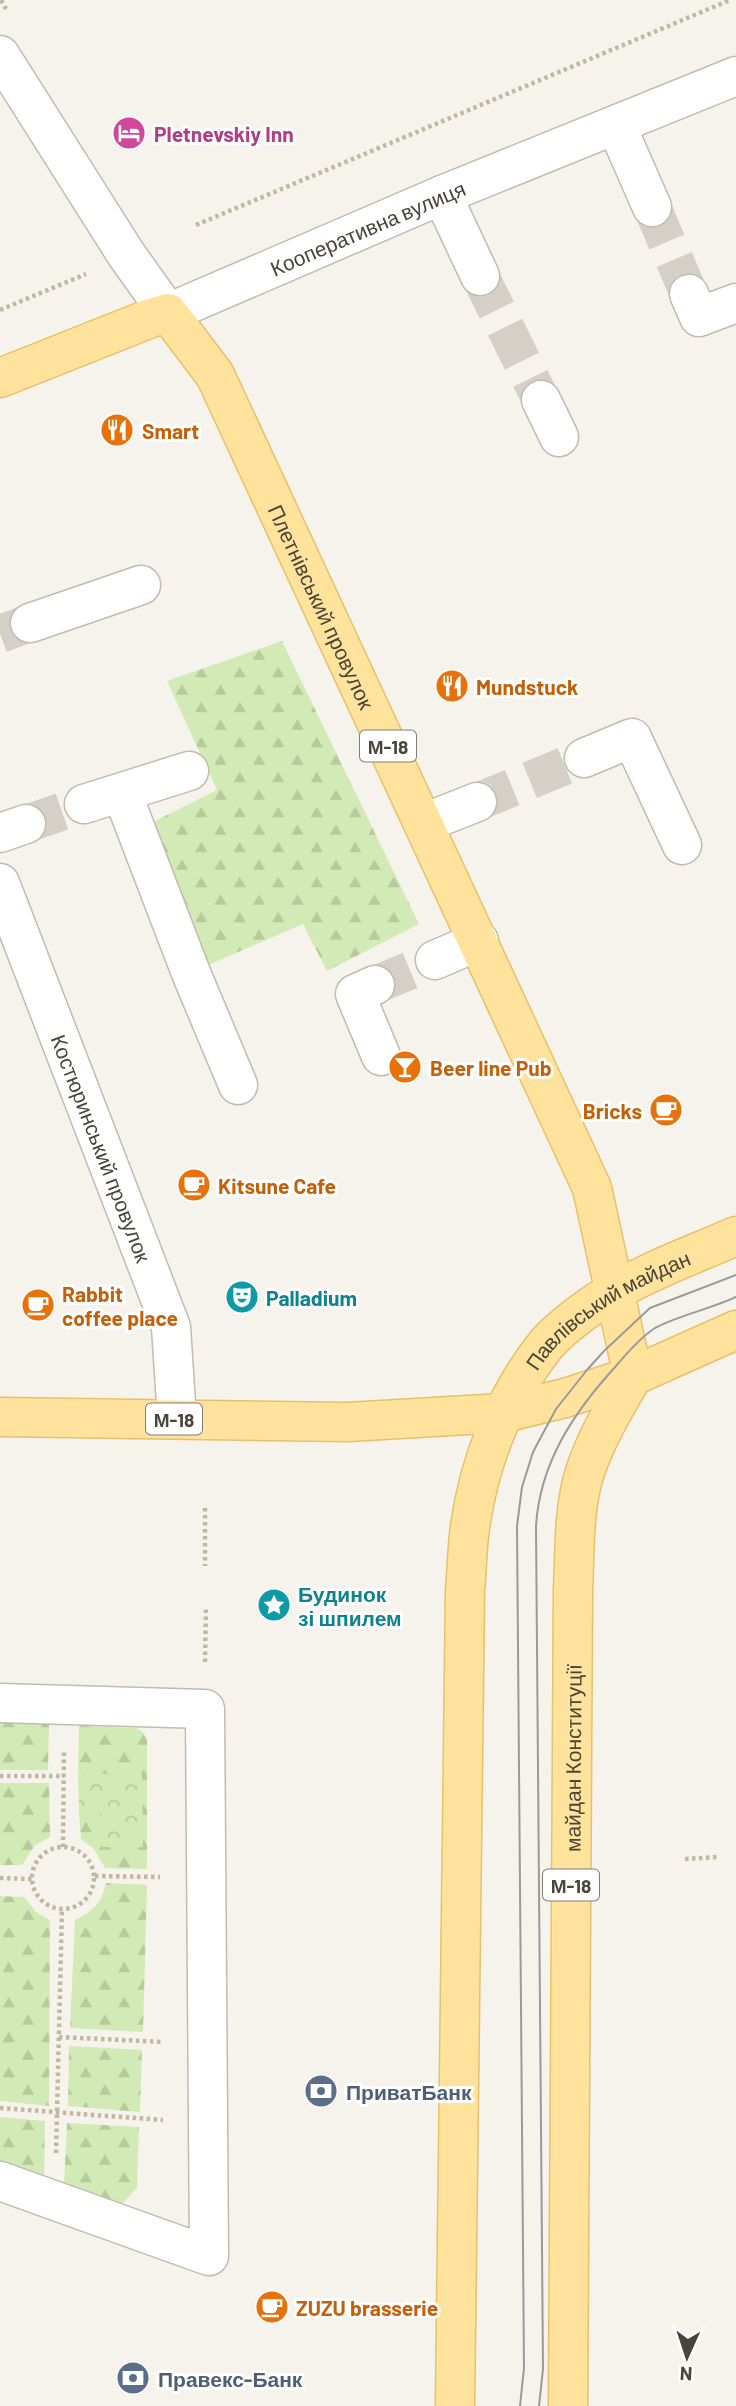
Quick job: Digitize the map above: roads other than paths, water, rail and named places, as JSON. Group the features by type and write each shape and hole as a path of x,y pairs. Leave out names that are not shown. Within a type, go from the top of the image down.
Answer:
{"main road":[{"name":"Кооперативна вулиця","path":"0,378 169,313"},
{"name":"Плетнівський провулок","path":"169,313 215,375 592,1188 633,1376"},
{"name":"Павлівський майдан","path":"503,1413 546,1345 613,1292 643,1276 736,1237"},
{"path":"455,2406 465,1591 470,1527 489,1453 503,1413 565,1398 633,1376 736,1330"},
{"name":"майдан Конституції","path":"568,2406 573,1604 577,1510 584,1474 593,1452 611,1413 633,1376"},
{"name":"М-18","path":"0,1417 348,1422 503,1413"}],"street":[{"name":"Плетнівський провулок","path":"0,55 126,254 169,313"},
{"name":"Кооперативна вулиця","path":"169,313 442,195 736,76"},
{"path":"616,125 652,207"},
{"path":"442,195 480,276"},
{"path":"689,294 699,317 736,303"},
{"path":"541,400 559,437"},
{"path":"30,623 141,585"},
{"path":"584,758 632,738 682,845"},
{"path":"84,804 189,771"},
{"path":"122,793 191,973 238,1085"},
{"path":"424,823 477,802"},
{"name":"Костюринський провулок","path":"0,883 171,1327 177,1419"},
{"path":"435,960 479,941"},
{"path":"375,985 355,994 381,1056"},
{"path":"0,1703 205,1709 209,2256 0,2181"}],"tunnel":[{"path":"652,207 689,294"},
{"path":"480,276 541,400"},
{"path":"0,634 30,623"},
{"path":"477,802 584,758"},
{"path":"26,824 84,804"},
{"path":"375,985 435,960"}],"tram line":[{"path":"520,2406 524,2368 517,1526 522,1487 533,1452 556,1409 604,1351 650,1308 736,1275"},
{"path":"539,2406 543,2369 536,1526 539,1503 552,1459 573,1420 634,1346 664,1323 736,1297"}],"place":[{"name":"Pletnevskiy Inn","path":"129,133"},
{"name":"Smart","path":"117,430"},
{"name":"Mundstuck","path":"452,686"},
{"name":"Beer line Pub","path":"405,1067"},
{"name":"Bricks","path":"666,1110"},
{"name":"Kitsune Cafe","path":"194,1185"},
{"name":"Palladium","path":"242,1297"},
{"name":"Rabbit coffee place","path":"38,1305"},
{"name":"Будинок зі шпилем","path":"274,1605"},
{"name":"ПриватБанк","path":"321,2091"},
{"name":"ZUZU brasserie","path":"272,2307"},
{"name":"Правекс-Банк","path":"133,2378"}]}
